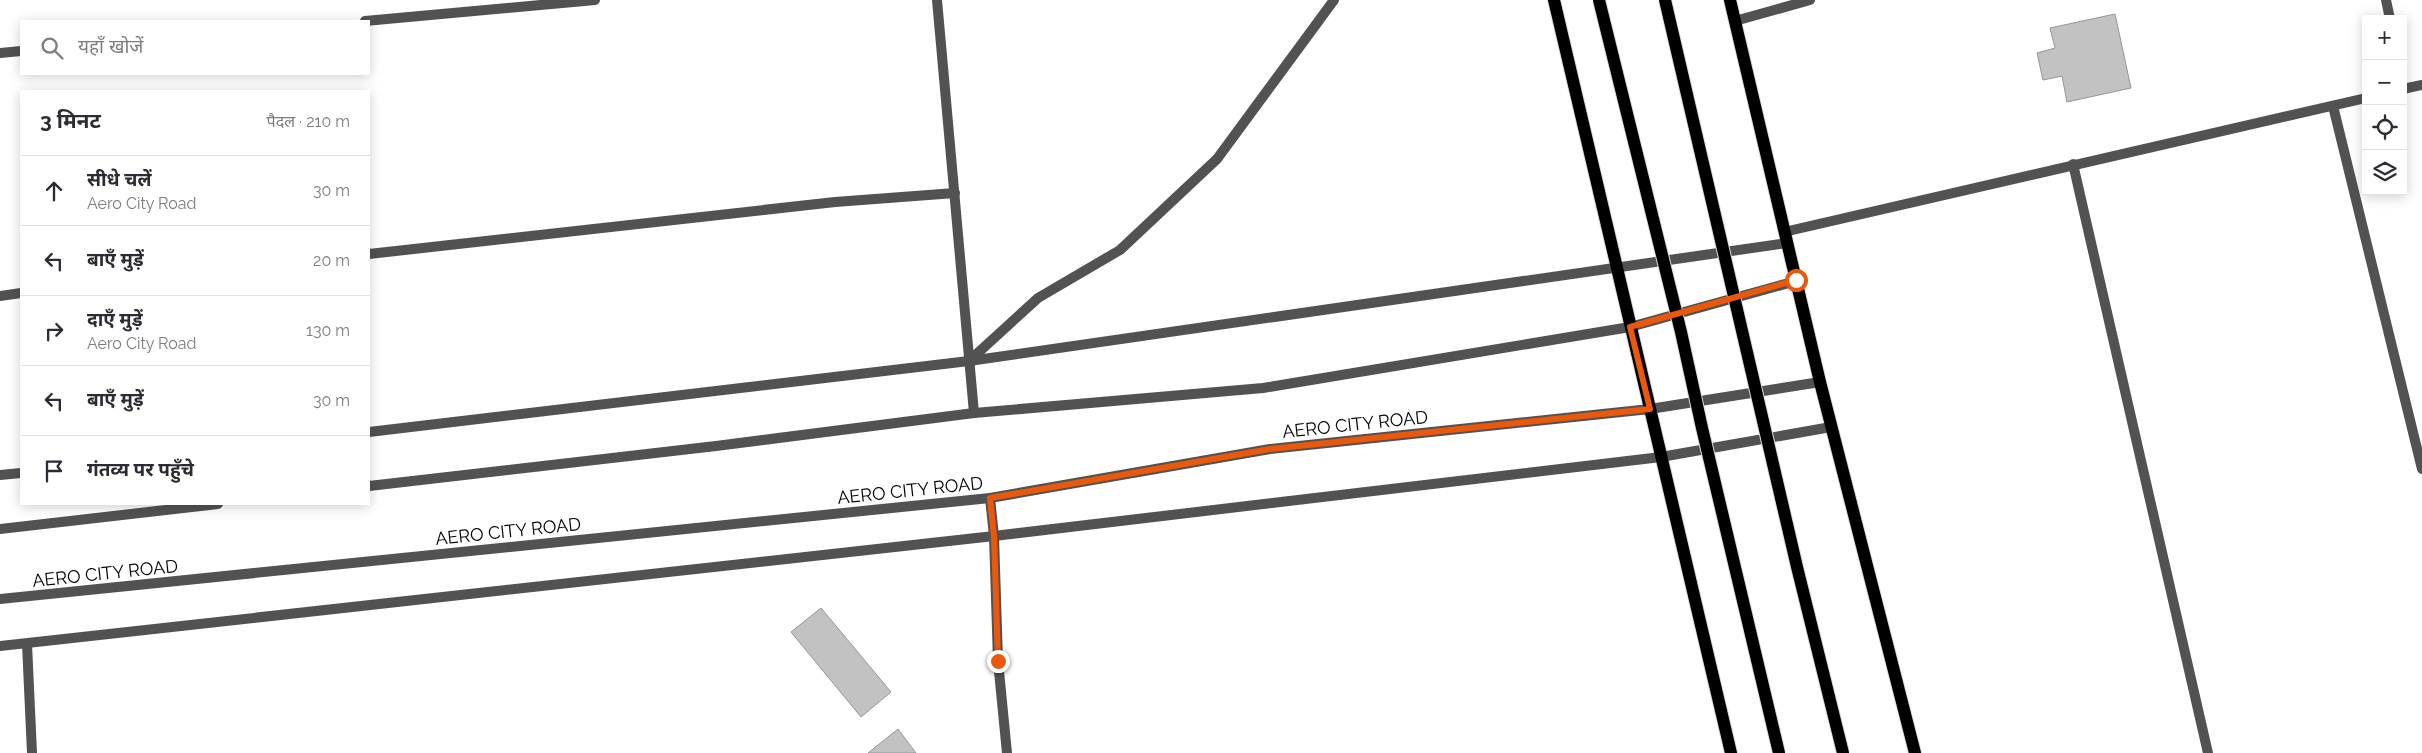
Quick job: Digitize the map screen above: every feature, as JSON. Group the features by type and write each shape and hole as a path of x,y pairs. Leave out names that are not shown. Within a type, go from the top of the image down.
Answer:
{"main road":[{"path":"1554,0 1732,753"},
{"path":"1599,0 1681,332 1779,753"},
{"path":"1665,0 1795,558 1843,753"},
{"path":"1730,0 1820,382 1915,753"}],"street":[{"path":"370,21 595,0"},
{"path":"937,0 974,413"},
{"path":"969,361 1038,298 1120,250 1217,160 1334,0"},
{"path":"1735,21 1810,0"},
{"path":"2386,0 2389,15"},
{"path":"0,53 20,51"},
{"path":"2407,86 2422,85"},
{"path":"370,432 969,361 1617,269 1786,237 2073,164 2362,99"},
{"path":"2333,106 2422,470"},
{"path":"2073,164 2208,753"},
{"path":"370,254 836,202 955,193"},
{"path":"370,486 716,446 974,413 1263,388 1630,327 1796,280"},
{"path":"0,296 20,293"},
{"name":"AERO CITY ROAD","path":"0,599 990,498 1270,449 1650,409 1820,382"},
{"path":"0,646 994,536 1661,457 1831,426"},
{"path":"0,475 20,473"},
{"path":"990,498 994,536 998,661 1007,753"},
{"path":"0,529 209,505"},
{"path":"27,644 32,753"}],"building":[{"path":"2115,14 2131,88 2067,102 2062,76 2043,80 2037,53 2055,48 2050,28"},
{"path":"821,608 891,692 861,717 791,632"},
{"path":"898,729 916,753 868,753"}],"route":[{"path":"998,661 994,536 990,498 1270,449 1650,409 1630,327 1796,280"}]}
